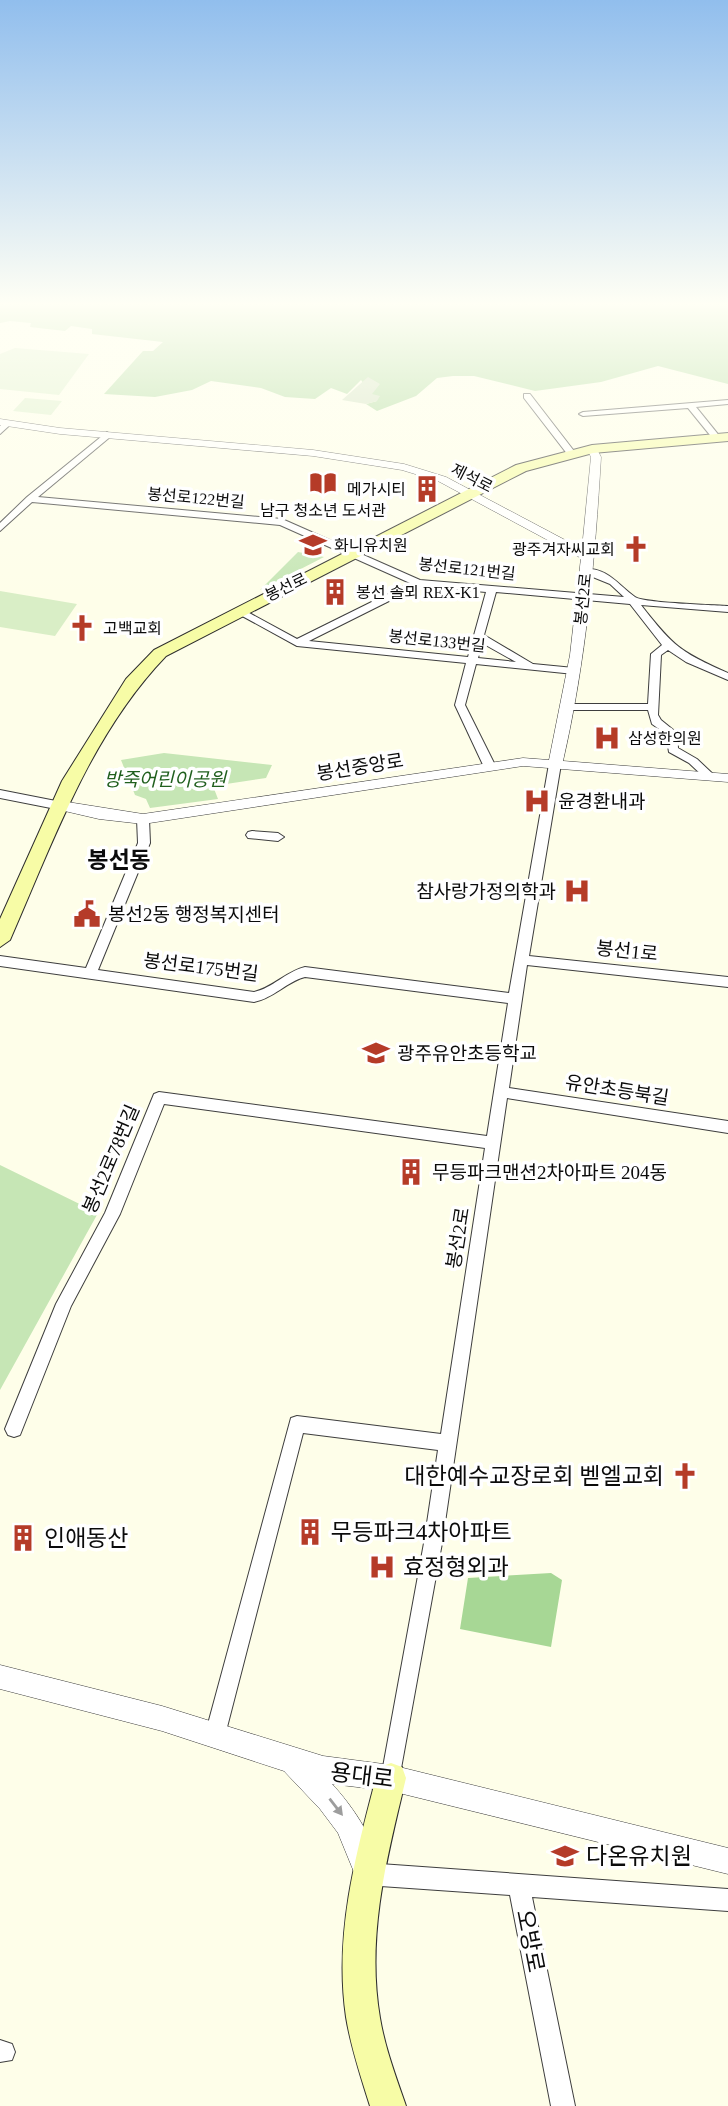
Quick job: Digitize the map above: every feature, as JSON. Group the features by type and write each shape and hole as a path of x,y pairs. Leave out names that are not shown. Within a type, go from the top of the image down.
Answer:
{"main road":[{"name":"봉선로","path":"0,940 5,920 87,755 143,668 160,653 521,468 592,449 723,437"},
{"path":"388,2106 374,2069 358,1982 358,1924 366,1874 391,1778"}],"street":[{"path":"530,399 571,453"},
{"path":"583,414 728,402"},
{"path":"690,405 723,437"},
{"name":"제석로","path":"3,425 349,458 426,473 586,556"},
{"path":"0,528 30,499 107,435"},
{"name":"봉선2로","path":"391,1778 433,1543 521,960 555,764 570,707 596,471 596,457 592,449"},
{"name":"봉선로122번길","path":"30,499 282,522 352,555"},
{"name":"봉선로121번길","path":"352,555 418,583 728,609"},
{"path":"586,571 615,581 668,645 680,654 728,677"},
{"name":"봉선로133번길","path":"298,643 418,583"},
{"path":"490,767 460,705 492,588"},
{"path":"658,632 662,604"},
{"name":"봉선로133번길","path":"238,611 298,643 574,671"},
{"path":"478,636 532,667"},
{"path":"668,645 656,654 651,708 656,722 671,733 673,750 693,761 709,776"},
{"path":"570,707 651,708"},
{"name":"봉선중앙로","path":"0,794 99,814 143,819 523,762 728,778"},
{"path":"91,972 144,843 143,819"},
{"path":"252,835 278,837"},
{"name":"봉선1로","path":"521,960 728,982"},
{"name":"봉선로175번길","path":"0,961 254,997 266,995 291,975 305,972 515,999"},
{"name":"유안초등북길","path":"501,1092 728,1127"},
{"name":"봉선2로78번길","path":"14,1429 64,1304 112,1214 159,1098 493,1143"},
{"path":"215,1735 297,1424 446,1443"},
{"name":"용대로","path":"0,1677 215,1735 318,1771 354,1777 391,1778 728,1861"},
{"path":"287,1760 340,1811 362,1853 366,1874"},
{"name":"오방로","path":"366,1874 519,1885 563,2106"},
{"path":"519,1885 728,1900"}],"green space":[{"path":"24,399 62,401 51,415 13,411"},
{"path":"343,399 378,399 366,404"},
{"path":"376,399 407,399 377,411 366,404 377,401"},
{"path":"298,552 324,557 260,590"},
{"path":"0,591 77,604 55,636 0,627"},
{"name":"방죽어린이공원","path":"164,753 272,765 266,778 213,786 218,799 150,808 146,799 135,795 121,760"},
{"path":"0,1165 98,1213 0,1390"},
{"path":"551,1573 562,1580 551,1647 460,1629 468,1578"}],"place":[{"name":"남구 청소년 도서관","path":"323,483"},
{"name":"메가시티","path":"427,489"},
{"name":"화니유치원","path":"313,545"},
{"name":"광주겨자씨교회","path":"636,549"},
{"name":"봉선 솔뫼 REX-K1","path":"335,592"},
{"name":"고백교회","path":"82,628"},
{"name":"삼성한의원","path":"607,738"},
{"name":"윤경환내과","path":"537,801"},
{"name":"참사랑가정의학과","path":"577,891"},
{"name":"봉선2동 행정복지센터","path":"87,914"},
{"name":"광주유안초등학교","path":"376,1053"},
{"name":"무등파크맨션2차아파트 204동","path":"411,1172"},
{"name":"대한예수교장로회 벧엘교회","path":"685,1476"},
{"name":"무등파크4차아파트","path":"310,1532"},
{"name":"인애동산","path":"23,1538"},
{"name":"효정형외과","path":"382,1567"},
{"name":"다온유치원","path":"565,1856"}],"district":[{"name":"봉선동","path":"119,860"}]}
